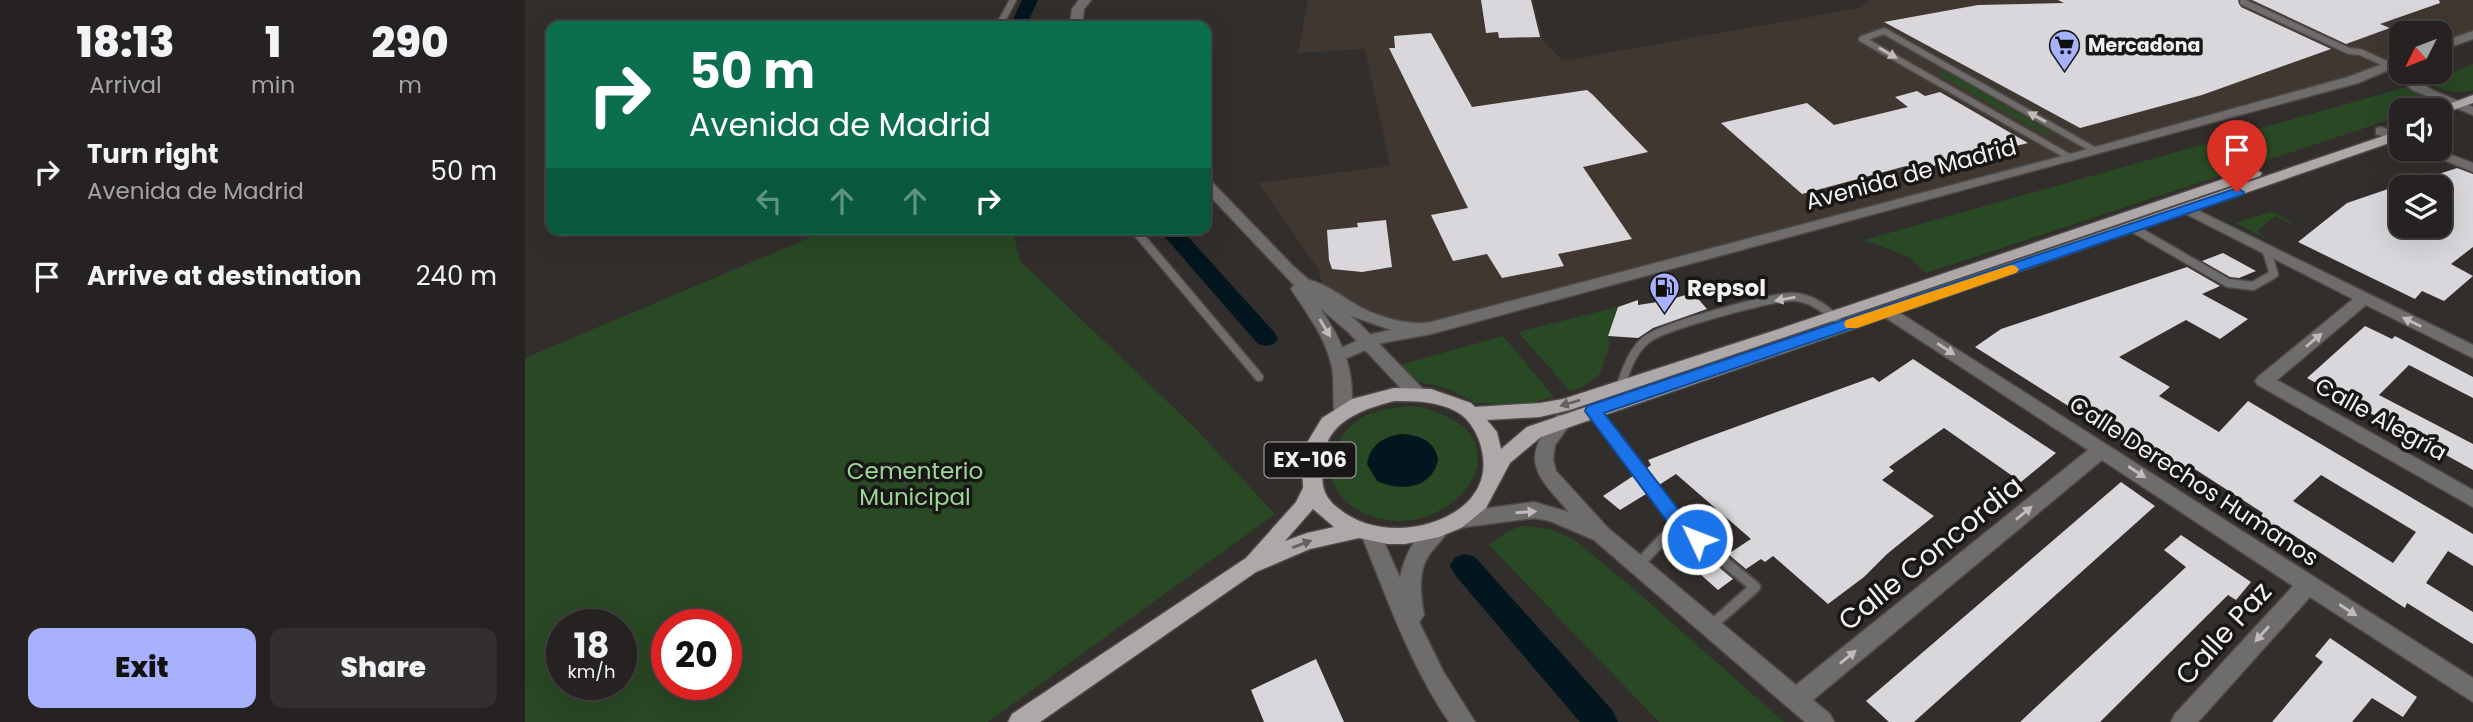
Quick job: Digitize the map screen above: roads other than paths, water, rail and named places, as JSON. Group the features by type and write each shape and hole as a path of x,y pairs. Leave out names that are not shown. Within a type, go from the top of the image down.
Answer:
{"main road":[{"path":"2452,107 2457,105"},
{"path":"2452,116 2473,107"},
{"name":"EX-106","path":"1020,722 1249,566 1307,541 1365,532 1405,536 1448,525 1477,505 1490,488 1496,470 1513,447 1534,432 1838,322 2389,135"},
{"name":"EX-106","path":"1365,532 1338,520 1322,506 1312,489 1308,469 1312,448 1324,428 1342,413 1377,397 1416,393 1457,404 1474,414 1540,410 1838,322 1889,312 2389,136"},
{"path":"1474,414 1492,439 1496,470"},
{"name":"EX-106","path":"1249,566 1304,507 1312,489"}],"street":[{"path":"1077,21 1078,9 1085,0"},
{"path":"2452,42 2473,35"},
{"name":"Avenida de Madrid","path":"1431,328 2071,159 2353,80 2389,65"},
{"path":"2353,80 2388,80 2419,88"},
{"path":"2413,84 2457,105 2473,107"},
{"path":"2452,160 2473,169"},
{"path":"1211,189 1288,271 1369,342 1416,393"},
{"path":"2187,209 2473,352"},
{"path":"1288,271 1350,311 1371,320 1397,326 1431,328"},
{"path":"1288,271 1327,330 1340,355 1346,395 1342,413"},
{"name":"Calle Alegría","path":"2363,299 2265,381 2473,499"},
{"name":"Calle Derechos Humanos","path":"1889,312 2473,691"},
{"path":"1340,355 1369,342 1431,328"},
{"path":"1384,357 1398,345 1431,328"},
{"path":"1564,420 1545,444 1542,464 1547,475 1601,534 1822,722"},
{"name":"Calle Concordia","path":"1795,700 2101,450"},
{"path":"1419,650 1412,605 1413,563 1419,548 1448,525 1534,510 1553,514 1601,534"},
{"path":"1365,532 1434,680 1463,722"},
{"name":"Calle Paz","path":"2183,722 2308,584"}],"lane":[{"path":"1002,21 1013,0"},
{"path":"2243,2 2349,51 2389,61"},
{"path":"2071,159 1862,38 1884,32 2096,151"},
{"path":"1921,72 1943,65"},
{"path":"2133,228 2228,283 2253,286 2274,274 2266,249"},
{"path":"1140,235 1259,377"},
{"path":"1621,387 1628,365 1640,347 1659,331 1790,297 1812,301 1838,322"},
{"path":"1593,411 1678,523 1755,587 1710,627"},
{"path":"1638,565 1678,523"}],"water":[{"path":"1401,434 1425,440 1433,447 1438,459 1430,477 1405,487 1377,481 1367,464 1378,443"}],"waterway":[{"path":"1020,21 1030,0"},
{"path":"1174,235 1266,338"},
{"path":"1465,566 1601,722"}],"place":[{"name":"Mercadona","path":"2065,72"},
{"name":"Repsol","path":"1664,315"}],"park label":[{"name":"Cementerio Municipal","path":"915,484"}]}
